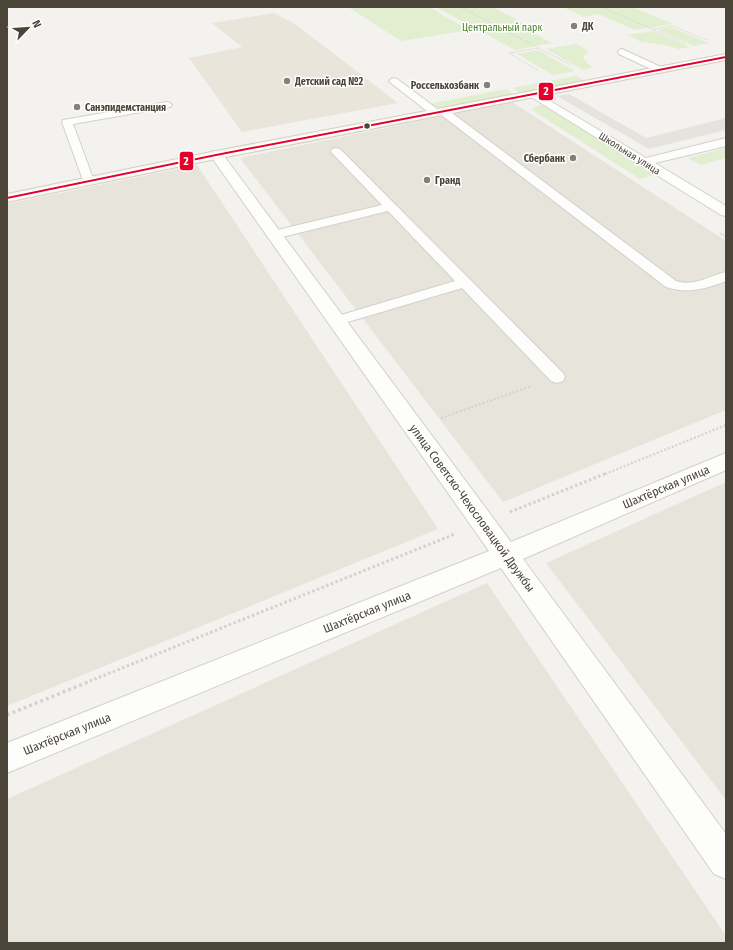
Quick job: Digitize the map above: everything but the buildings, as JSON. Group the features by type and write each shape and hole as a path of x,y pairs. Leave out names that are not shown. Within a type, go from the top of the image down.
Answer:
{"street":[{"path":"7,198 216,155 535,95 726,57"},
{"name":"Школьная улица","path":"535,95 726,212"},
{"path":"644,162 726,142"},
{"name":"улица Советско-Чехословацкой Дружбы","path":"216,155 483,523 726,862"},
{"name":"Шахтёрская улица","path":"7,758 506,556 726,461"}],"lane":[{"path":"622,52 660,70"},
{"path":"394,81 440,112 670,284 681,288 692,287 726,276"},
{"path":"88,181 67,122 167,105"},
{"path":"336,151 557,377"},
{"path":"274,235 391,207"},
{"path":"336,321 466,283"}],"path":[{"path":"460,7 602,82"},
{"path":"602,7 649,28"},
{"path":"652,29 672,26 707,40"},
{"path":"540,48 509,53 540,72"},
{"path":"413,428 557,377"},
{"path":"7,715 726,425"}],"shaded area":[{"name":"Детский сад №2","path":"274,13 295,24 398,103 242,132 189,58 242,47 212,23"},
{"path":"569,94 646,138 726,118 726,130 649,149 557,96"},
{"path":"512,102 726,241 726,410 503,502 240,158"},
{"path":"197,165 438,529 7,706 7,204"},
{"path":"726,482 726,800 546,563"},
{"path":"487,583 726,936 726,943 7,943 7,799"}],"green space":[{"path":"348,7 429,7 469,30 401,41"},
{"name":"Центральный парк","path":"436,7 492,7 527,25 520,26 552,43 515,50"},
{"name":"Центральный парк","path":"563,7 632,7 673,24 635,30 598,14 584,17"},
{"path":"670,27 709,43 695,46 657,30"},
{"path":"653,31 690,47 679,49 665,45 641,42 627,35"},
{"path":"576,44 589,51 583,57 588,64 593,67 583,70 546,49"},
{"path":"538,50 575,71 553,75 517,54"},
{"path":"576,76 587,82 522,95 512,88"},
{"path":"506,89 517,96 438,111 429,104"},
{"path":"546,104 659,174 640,179 532,110 536,106"},
{"path":"726,148 726,158 701,165 688,158"}],"transit line":[{"name":"2","path":"7,198 216,155 726,57"}],"place":[{"name":"ДК","path":"574,26"},
{"name":"Детский сад №2","path":"287,81"},
{"name":"Россельхозбанк","path":"487,85"},
{"name":"Санэпидемстанция","path":"77,107"},
{"name":"Сбербанк","path":"573,158"},
{"name":"Гранд","path":"427,180"}]}
